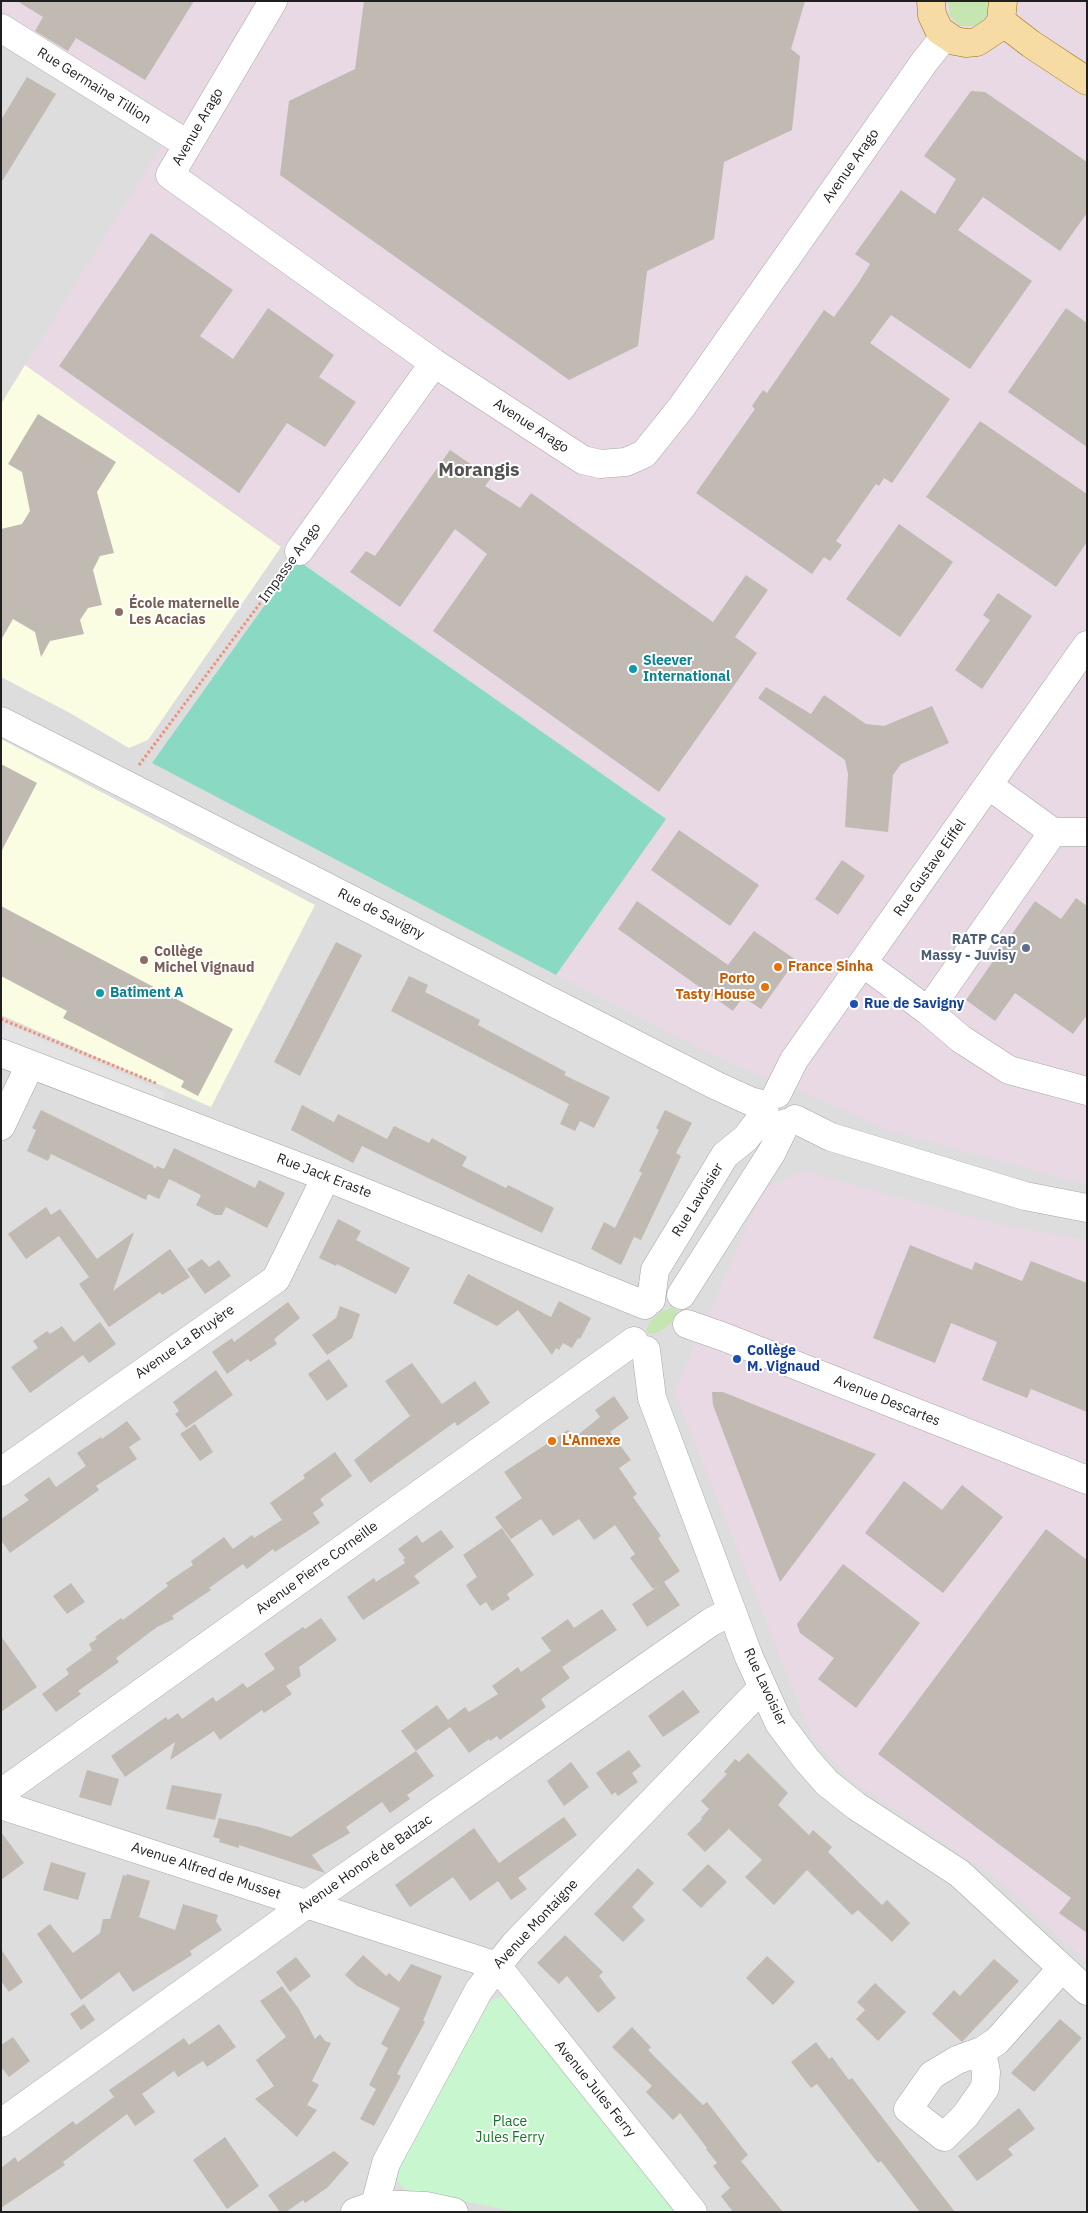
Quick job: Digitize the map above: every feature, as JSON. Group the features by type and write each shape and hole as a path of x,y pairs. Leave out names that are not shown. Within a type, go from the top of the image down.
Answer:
{"main road":[{"path":"931,1 932,15 935,23 945,36 955,41 977,42 995,30 1002,11 1031,44 1087,81"}],"street":[{"name":"Avenue Arago","path":"273,1 170,175 434,363 583,460 600,464 626,462 644,454 681,408 925,61 945,36"},
{"name":"Rue Germaine Tillion","path":"1,28 188,144"},
{"name":"Impasse Arago","path":"299,551 434,363"},
{"name":"Rue Gustave Eiffel","path":"777,1110 794,1060 1087,645"},
{"name":"Rue de Savigny","path":"1,721 717,1086 750,1101 777,1110 831,1138 1025,1196 1087,1208"},
{"path":"988,786 1053,832 1087,832"},
{"path":"928,1011 1053,832"},
{"path":"863,963 928,1011 961,1039 1009,1070 1087,1091"},
{"name":"Rue Jack Eraste","path":"1,1053 648,1302"},
{"path":"1,1126 30,1065"},
{"path":"681,1295 772,1152 777,1110"},
{"name":"Rue Lavoisier","path":"648,1302 655,1270 725,1156 777,1110"},
{"name":"Avenue La Bruyère","path":"1,1472 276,1279 326,1177"},
{"path":"662,1294 681,1295 689,1303 661,1340 632,1338 633,1324 648,1302 662,1294"},
{"name":"Avenue Descartes","path":"661,1340 724,1337 1087,1480"},
{"name":"Rue Lavoisier","path":"661,1340 652,1398 762,1688 779,1723 827,1783 856,1806 959,1873 1087,1991"},
{"name":"Avenue Pierre Corneille","path":"1,1794 661,1340"},
{"name":"Avenue Honoré de Balzac","path":"1,2123 307,1904 711,1622 732,1611"},
{"name":"Avenue Montaigne","path":"365,2208 386,2163 479,1990 497,1966 522,1936 762,1688"},
{"name":"Avenue Alfred de Musset","path":"1,1805 497,1966"},
{"name":"Avenue Jules Ferry","path":"497,1966 693,2212"},
{"path":"982,2051 997,2041 1062,1968"},
{"path":"365,2208 426,2206 454,2212"}],"path":[{"name":"Impasse Arago","path":"125,784 299,551"},
{"path":"1,1019 164,1086"}],"shaded area":[{"path":"1,1 1087,1 1087,2212 1,2212"},
{"path":"1,1 1087,1 1087,1185 886,1130 840,1108 718,1058 556,975 666,818 25,365 177,120 1,15"},
{"name":"École maternelle Les Acacias","path":"25,365 281,547 148,740 129,748 70,713 1,677 1,404"},
{"name":"Collège Michel Vignaud","path":"1,739 315,905 211,1107 1,1015"},
{"path":"5,1023 165,1092 163,1109 1,1040"},
{"path":"803,1171 996,1224 1087,1240 1087,1962 991,1875 847,1777 812,1737 674,1392 763,1189"}],"green space":[{"path":"948,1 989,1 989,12 981,23 975,26 960,26 950,16"},
{"path":"297,560 666,819 556,975 152,763"},
{"path":"671,1308 677,1310 676,1316 670,1324 659,1332 651,1334 646,1331 650,1322 661,1312"},
{"name":"Place Jules Ferry","path":"505,1997 676,2212 517,2212 404,2189 397,2180 399,2169 488,2004 494,1999"}],"building":[{"path":"17,1 194,1 145,80 76,38 68,51 35,31 43,17"},
{"path":"364,1 805,1 791,49 800,56 792,130 724,162 714,239 647,271 638,346 569,380 280,175 289,101 355,69"},
{"path":"27,77 56,94 1,183 1,120"},
{"path":"971,91 985,92 1087,162 1087,213 1060,251 983,197 958,230 1032,281 970,369 891,315 870,343 950,399 892,483 884,478 879,486 876,484 836,541 842,545 830,561 824,557 812,574 696,493 755,409 752,406 763,390 767,393 824,310 834,317 859,282 870,264 855,254 901,190 935,214 956,179 924,156"},
{"path":"151,233 233,290 200,336 233,359 268,308 334,355 319,377 356,402 325,447 287,423 239,493 59,366"},
{"path":"1066,308 1087,323 1087,447 1008,392"},
{"path":"38,414 116,462 97,492 114,553 100,556 93,570 102,605 88,608 80,620 84,634 50,641 41,657 35,632 13,619 1,640 1,529 22,524 30,511 22,472 8,464"},
{"path":"980,421 1087,494 1087,542 1056,587 926,497"},
{"path":"450,450 491,478 485,486 520,508 531,493 713,622 746,575 768,590 735,637 757,653 659,792 433,631 487,554 455,529 400,607 350,572 366,551 375,556"},
{"path":"899,524 953,562 900,637 846,599"},
{"path":"998,593 1032,616 982,689 955,670 990,620 983,615"},
{"path":"766,687 811,714 824,695 866,724 884,726 932,706 949,743 901,764 893,775 888,832 845,827 848,774 845,760 758,698"},
{"path":"1,764 37,783 1,852"},
{"path":"679,830 759,885 730,926 651,870"},
{"path":"842,860 865,876 838,915 815,899"},
{"path":"1076,898 1087,906 1087,1015 1073,1034 1015,993 995,1021 966,1000 1035,901 1061,919"},
{"path":"637,901 728,965 754,931 796,960 761,1009 743,997 733,1011 618,929"},
{"name":"Batiment A","path":"1,906 233,1029 198,1096 181,1087 184,1081 63,1018 67,1011 1,976"},
{"path":"336,942 362,955 300,1076 274,1062"},
{"path":"409,976 428,985 425,992 480,1020 478,1025 566,1072 564,1075 610,1097 594,1128 580,1121 575,1131 560,1124 569,1104 391,1011"},
{"path":"302,1105 334,1122 338,1114 387,1139 394,1126 429,1143 432,1138 467,1157 462,1166 506,1188 508,1185 554,1208 542,1233 362,1146 353,1163 291,1130"},
{"path":"41,1110 152,1165 155,1169 157,1166 164,1169 174,1148 255,1188 259,1180 285,1193 267,1228 226,1207 222,1215 215,1215 196,1205 201,1195 169,1179 159,1199 148,1194 146,1200 51,1154 48,1161 27,1151 36,1130 32,1128"},
{"path":"665,1110 692,1123 676,1153 681,1156 641,1240 634,1237 621,1265 591,1249 604,1222 615,1228 642,1173 639,1171 659,1130 656,1128"},
{"path":"46,1207 51,1215 60,1209 97,1259 134,1232 113,1291 170,1249 190,1277 162,1295 160,1292 109,1327 79,1284 89,1277 59,1236 26,1259 8,1234"},
{"path":"338,1219 361,1231 356,1240 410,1268 396,1294 337,1264 336,1266 319,1258"},
{"path":"910,1245 972,1270 975,1262 1022,1281 1031,1261 1087,1283 1087,1412 1031,1389 1027,1398 982,1380 997,1342 951,1323 935,1363 873,1338"},
{"path":"202,1259 209,1267 219,1260 231,1276 205,1294 187,1269"},
{"path":"468,1274 551,1317 559,1301 591,1318 580,1339 578,1338 572,1348 563,1343 559,1350 556,1348 552,1355 518,1310 497,1326 453,1303"},
{"path":"288,1302 300,1318 274,1339 277,1344 250,1362 248,1359 227,1374 212,1352 232,1338 234,1342"},
{"path":"340,1306 360,1314 352,1338 327,1355 312,1335 336,1318"},
{"path":"100,1322 116,1344 89,1363 83,1355 30,1393 11,1367 38,1348 33,1341 47,1331 50,1334 62,1326 74,1342"},
{"path":"329,1359 348,1386 327,1401 308,1374"},
{"path":"412,1363 442,1404 475,1381 490,1403 457,1426 455,1422 370,1483 354,1460 410,1416 385,1381"},
{"path":"216,1370 233,1395 186,1428 175,1414 179,1411 173,1402"},
{"path":"712,1392 723,1392 876,1454 780,1582 713,1405"},
{"path":"614,1396 629,1418 610,1432 631,1460 619,1468 637,1494 633,1497 661,1536 658,1538 680,1571 664,1582 680,1605 647,1627 632,1604 660,1585 653,1589 630,1558 635,1554 615,1525 594,1540 579,1519 553,1536 541,1519 511,1539 495,1517 522,1498 504,1472 568,1430 574,1438 600,1417 595,1410"},
{"path":"127,1421 141,1439 129,1447 137,1459 96,1486 99,1490 10,1553 1,1540 1,1519 29,1500 24,1495 49,1477 56,1487 86,1466 77,1453 101,1437 102,1439"},
{"path":"195,1424 213,1452 200,1461 180,1434"},
{"path":"335,1452 352,1476 320,1499 324,1505 313,1513 320,1523 275,1552 273,1549 247,1569 243,1564 209,1588 211,1590 172,1616 174,1619 157,1627 116,1658 119,1662 78,1691 81,1694 56,1712 42,1694 69,1674 66,1669 92,1650 89,1644 97,1639 95,1637 121,1618 123,1620 168,1586 166,1583 193,1565 191,1561 224,1537 233,1549 252,1535 254,1538 282,1520 270,1503 305,1478 303,1475"},
{"path":"904,1481 942,1510 962,1485 1003,1517 943,1593 865,1533"},
{"path":"502,1528 534,1575 507,1594 510,1599 492,1611 486,1602 480,1606 466,1585 477,1577 463,1555"},
{"path":"1046,1529 1087,1560 1087,1933 1059,1913 1071,1898 878,1754"},
{"path":"441,1530 454,1547 414,1576 420,1583 363,1620 347,1597 374,1578 376,1582 405,1563 403,1560 405,1558 398,1549 417,1535 422,1543"},
{"path":"843,1564 920,1623 856,1708 818,1679 834,1658 800,1633 797,1624"},
{"path":"71,1583 85,1602 67,1614 53,1596"},
{"path":"602,1609 617,1630 562,1667 570,1678 541,1699 546,1707 500,1740 497,1736 490,1741 489,1739 469,1753 450,1727 416,1751 401,1731 437,1705 448,1720 465,1707 469,1712 498,1694 492,1686 518,1667 521,1672 551,1651 541,1638 568,1619 574,1628"},
{"path":"321,1618 337,1640 299,1667 301,1676 286,1686 292,1694 264,1713 262,1710 220,1740 214,1731 170,1760 175,1742 125,1777 111,1756 166,1717 168,1720 178,1713 182,1719 213,1697 216,1702 243,1683 247,1688 275,1669 264,1654 303,1627 305,1629"},
{"path":"1,1636 37,1687 1,1712"},
{"path":"683,1690 700,1712 663,1737 648,1716"},
{"path":"629,1750 641,1766 632,1773 638,1782 618,1796 615,1792 612,1795 596,1773"},
{"path":"416,1751 434,1776 407,1795 410,1799 390,1813 382,1802 346,1827 350,1833 312,1855 325,1873 239,1845 239,1848 219,1842 220,1839 213,1837 219,1818 259,1827 291,1837"},
{"path":"748,1753 788,1793 778,1805 809,1835 813,1830 832,1847 828,1852 882,1905 887,1900 910,1923 892,1942 858,1910 852,1915 807,1870 774,1905 745,1877 762,1860 729,1829 705,1852 687,1834 709,1809 701,1801 727,1774 724,1772 735,1759 739,1762"},
{"path":"571,1762 589,1787 564,1806 547,1781"},
{"path":"87,1770 119,1779 111,1806 79,1797"},
{"path":"172,1785 222,1794 215,1820 166,1809"},
{"path":"564,1817 577,1835 518,1878 527,1889 511,1900 498,1881 470,1901 453,1877 410,1907 395,1885 474,1828 499,1863"},
{"path":"1,1832 24,1863 1,1880"},
{"path":"51,1862 86,1873 78,1900 43,1890"},
{"path":"708,1864 727,1882 701,1908 682,1890"},
{"path":"638,1868 654,1883 632,1907 645,1920 623,1942 594,1914"},
{"path":"127,1874 150,1881 139,1917 175,1930 183,1904 218,1915 216,1921 222,1930 190,1951 192,1955 133,1992 119,1972 81,2000 37,1934 50,1924 73,1953 100,1933 103,1919 110,1919 123,1875 126,1876"},
{"path":"565,1935 603,1972 599,1976 616,1998 598,2013 567,1976 559,1984 537,1963"},
{"path":"1,1949 23,1982 9,1992 1,1981"},
{"path":"363,1955 386,1976 389,1973 399,1982 411,1964 442,1976 423,2021 425,2022 397,2074 401,2076 374,2126 360,2119 376,2089 369,2085 388,2048 381,2044 400,2008 357,1986 345,1975"},
{"path":"767,1956 795,1982 773,2005 746,1978"},
{"path":"296,1957 311,1976 290,1992 276,1972"},
{"path":"994,1959 1019,1981 962,2042 932,2014 954,1990 960,1996"},
{"path":"875,1983 906,2012 878,2041 856,2019 865,2010 857,2002"},
{"path":"282,1986 299,2009 315,2039 320,2034 325,2041 331,2043 312,2081 319,2085 307,2105 317,2110 297,2137 255,2099 274,2086 256,2060 286,2037 260,2001"},
{"path":"84,2004 95,2020 81,2030 70,2014"},
{"path":"1060,2019 1082,2038 1034,2092 1011,2073"},
{"path":"219,2024 236,2047 207,2067 203,2061 178,2077 174,2071 142,2094 155,2112 135,2126 127,2114 63,2162 65,2165 1,2208 1,2168 15,2157 18,2162 73,2121 76,2125 114,2097 109,2090 184,2038 189,2045"},
{"path":"632,2027 651,2047 648,2050 703,2105 707,2102 748,2155 741,2161 783,2212 733,2212 721,2196 730,2188 713,2166 717,2163 707,2148 680,2113 673,2120 646,2092 652,2086 612,2047"},
{"path":"13,2037 30,2061 9,2077 1,2067 1,2045"},
{"path":"816,2042 829,2059 832,2057 849,2080 852,2078 955,2212 920,2212 881,2161 878,2163 817,2084 811,2088 791,2062"},
{"path":"1019,2108 1035,2129 1008,2149 1013,2155 977,2181 958,2156"},
{"path":"225,2137 259,2186 227,2209 193,2160"},
{"path":"334,2151 349,2163 327,2188 305,2203 303,2200 286,2212 280,2212 268,2195"}],"place":[{"name":"École maternelle Les Acacias","path":"119,612"},
{"name":"Sleever International","path":"633,669"},
{"name":"RATP Cap Massy - Juvisy","path":"1026,948"},
{"name":"Collège Michel Vignaud","path":"144,960"},
{"name":"France Sinha","path":"778,967"},
{"name":"Porto Tasty House","path":"765,987"},
{"name":"Batiment A","path":"100,993"},
{"name":"Rue de Savigny","path":"854,1004"},
{"name":"Collège M. Vignaud","path":"737,1359"},
{"name":"L'Annexe","path":"552,1441"}],"district":[{"name":"Morangis","path":"479,471"}]}
